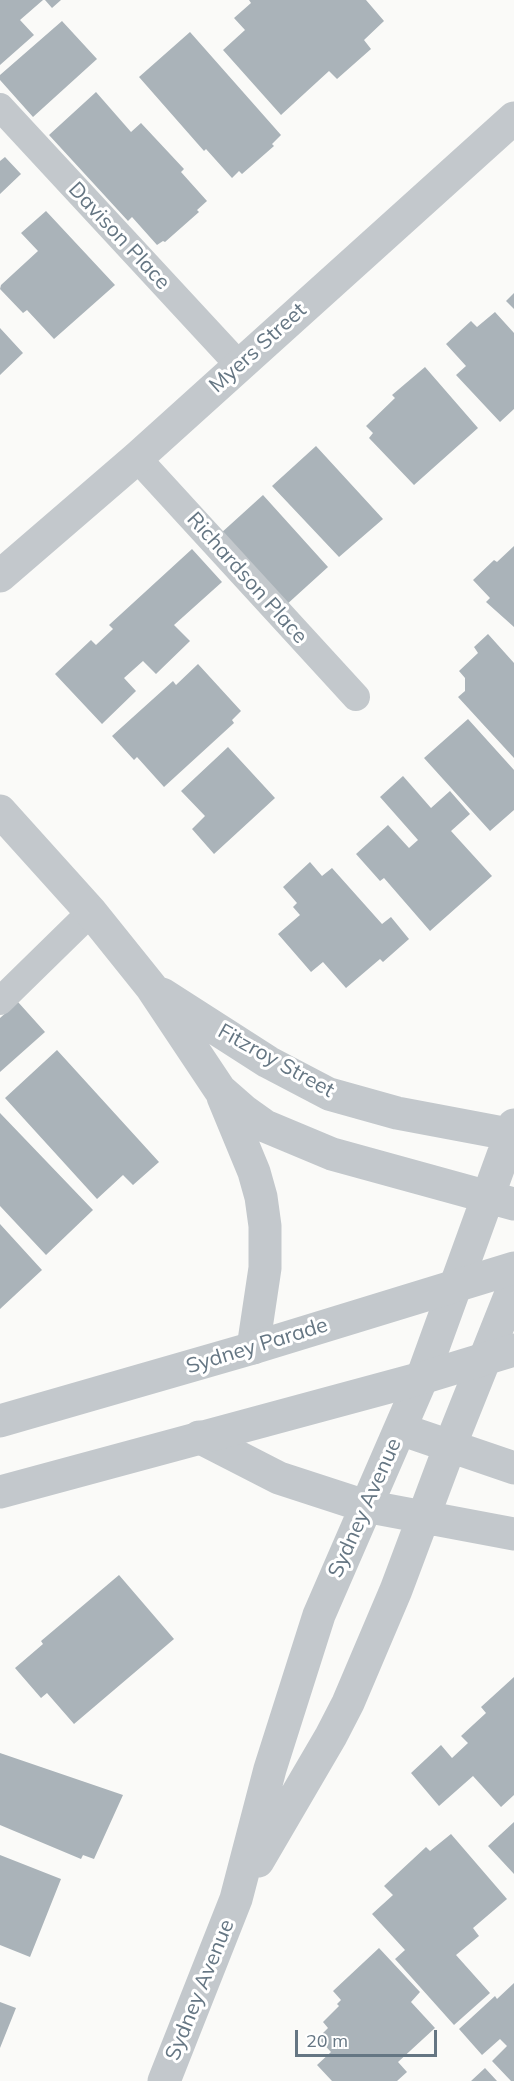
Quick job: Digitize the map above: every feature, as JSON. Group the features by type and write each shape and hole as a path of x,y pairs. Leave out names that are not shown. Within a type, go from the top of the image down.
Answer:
{"street":[{"name":"Myers Street","path":"0,576 137,458 514,118"},
{"name":"Fitzroy Street","path":"0,811 91,912 152,988 220,1090 231,1112 254,1172 265,1226 265,1268 252,1348"},
{"name":"Fitzroy Street","path":"152,988 268,1062 329,1094 397,1113 513,1131"},
{"name":"Fitzroy Street","path":"220,1090 265,1126 293,1139 332,1154 500,1201"},
{"name":"Sydney Avenue","path":"164,2081 236,1899 270,1769 319,1615 364,1506 422,1378 457,1286 500,1201 513,1131"},
{"name":"Sydney Parade","path":"0,1421 514,1269"},
{"name":"Sydney Avenue","path":"236,1899 332,1736 348,1703 425,1517 450,1446 499,1354 514,1286"},
{"path":"0,1492 422,1378 499,1354"},
{"path":"400,1429 514,1468"},
{"path":"199,1437 279,1478 364,1506 514,1534"}],"lane":[{"name":"Davison Place","path":"0,107 239,365"},
{"name":"Richardson Place","path":"137,458 356,697"},
{"path":"0,1001 91,912"}],"building":[{"path":"0,0 43,0 20,20 34,35 0,65"},
{"path":"45,0 61,0 52,8"},
{"path":"249,0 366,0 384,21 364,40 371,49 337,79 329,71 281,115 223,50 245,30 234,18 251,3"},
{"path":"62,21 97,59 33,117 0,80 0,75"},
{"path":"190,32 281,135 272,144 274,146 242,174 239,171 232,178 206,149 204,151 139,77"},
{"path":"96,92 131,132 141,123 184,169 181,172 207,201 197,210 199,212 165,242 157,245 132,217 128,221 49,135"},
{"path":"5,157 21,174 0,194 0,161"},
{"path":"46,211 115,285 54,339 27,310 23,313 0,289 1,285 38,251 21,233"},
{"path":"514,293 514,309 506,301"},
{"path":"495,312 514,333 514,409 500,422 456,375 466,366 446,344 471,321 477,327"},
{"path":"0,328 23,353 0,375"},
{"path":"425,367 478,428 414,485 369,438 373,433 366,426 395,398 392,395"},
{"path":"316,446 383,519 339,557 272,486"},
{"path":"263,495 328,567 285,606 220,534"},
{"path":"514,546 514,627 486,602 490,598 473,580 494,560 497,562"},
{"path":"192,549 222,582 174,625 190,641 156,674 143,661 124,678 136,691 102,724 55,674 91,640 96,645 113,629 109,625"},
{"path":"488,634 514,663 514,758 458,697 465,691 465,678 459,671 478,653 474,647"},
{"path":"198,664 241,711 232,720 234,723 164,787 137,757 134,760 112,736 173,681 176,685"},
{"path":"468,719 514,770 514,810 490,831 424,758"},
{"path":"228,747 275,798 214,854 192,829 205,816 181,791"},
{"path":"403,776 431,808 450,791 470,814 451,831 492,876 430,931 384,878 380,881 356,854 388,825 409,848 418,840 380,797"},
{"path":"310,862 322,876 332,868 382,924 391,917 409,939 383,962 380,959 346,988 323,962 311,972 278,934 300,915 293,907 297,903 283,887"},
{"path":"18,1002 45,1032 0,1072 0,1018"},
{"path":"57,1050 159,1162 133,1185 123,1175 97,1199 5,1098"},
{"path":"0,1113 93,1210 46,1255 0,1206"},
{"path":"0,1224 42,1270 0,1309"},
{"path":"119,1575 174,1639 74,1724 47,1693 41,1698 15,1668 43,1644 41,1641"},
{"path":"514,1677 514,1795 501,1807 473,1776 439,1806 411,1773 441,1745 452,1758 468,1743 461,1736 486,1713 481,1707"},
{"path":"0,1753 123,1795 94,1859 83,1855 81,1859 0,1825"},
{"path":"514,1822 514,1874 488,1846"},
{"path":"451,1834 507,1899 473,1928 479,1936 456,1955 490,1993 454,2025 395,1959 405,1950 372,1914 393,1895 384,1886 426,1847 430,1851"},
{"path":"0,1855 61,1879 30,1957 0,1945"},
{"path":"379,1948 420,1992 411,2002 435,2028 398,2062 407,2072 397,2081 332,2081 317,2065 331,2052 318,2038 328,2028 323,2022 339,2006 337,2004 341,2000 333,1991"},
{"path":"514,1983 514,2081 511,2081 492,2061 507,2046 500,2039 482,2055 459,2029 495,1996 497,1999"},
{"path":"0,2002 16,2008 0,2048"},
{"path":"485,2068 497,2081 471,2081"}]}
